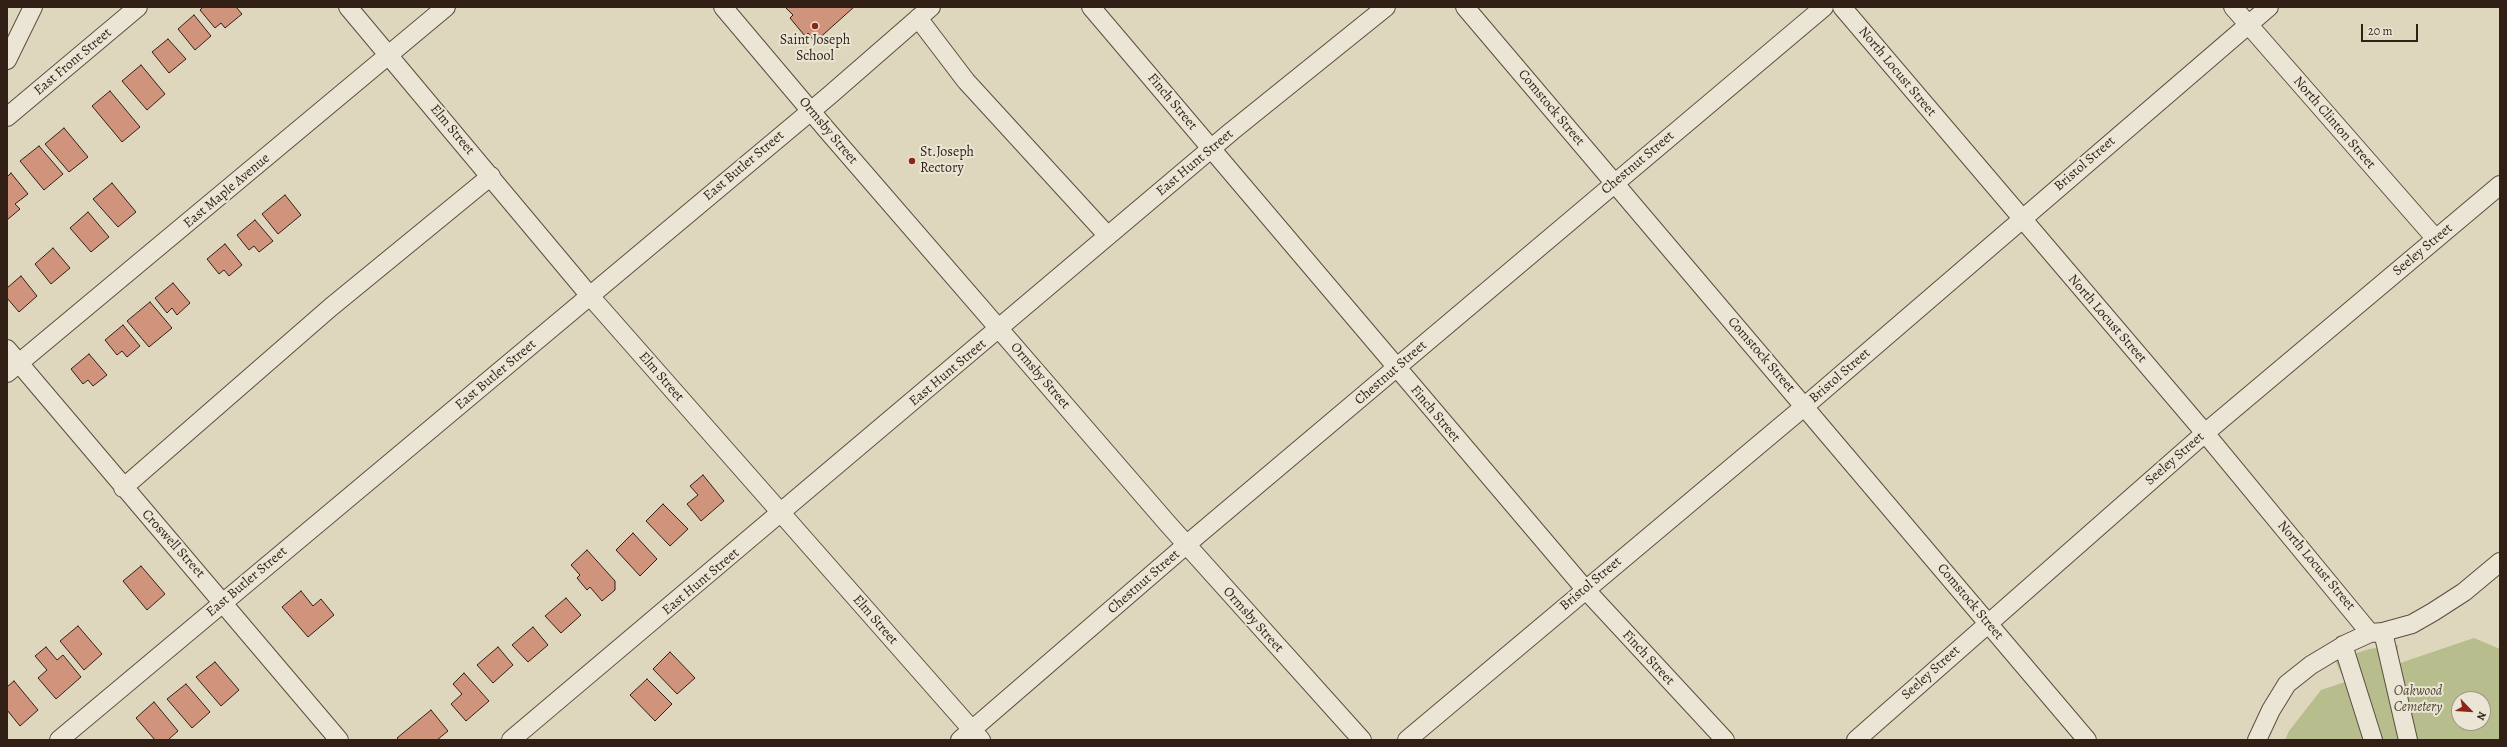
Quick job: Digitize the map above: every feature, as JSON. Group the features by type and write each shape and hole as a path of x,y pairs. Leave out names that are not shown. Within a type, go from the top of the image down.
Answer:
{"street":[{"path":"7,60 33,7"},
{"name":"East Front Street","path":"7,117 138,7"},
{"name":"Elm Street","path":"348,7 590,296 971,737"},
{"name":"East Maple Avenue","path":"13,368 446,7"},
{"name":"Ormsby Street","path":"723,7 810,110 1186,545 1362,740"},
{"name":"Finch Street","path":"1091,7 1585,589 1725,740"},
{"name":"East Hunt Street","path":"511,740 780,515 1108,236 1212,150 1232,131 1386,7"},
{"name":"Comstock Street","path":"1465,7 2087,740"},
{"name":"Chestnut Street","path":"971,737 1186,545 1397,369 1614,183 1824,7"},
{"name":"North Locust Street","path":"1842,7 2021,220 2377,632"},
{"name":"North Clinton Street","path":"2233,7 2436,239"},
{"name":"Bristol Street","path":"1406,740 1805,406 2269,7"},
{"path":"924,13 966,81 1108,236"},
{"name":"East Butler Street","path":"59,740 222,602 590,296 924,13"},
{"path":"123,488 331,307 491,176"},
{"name":"Seeley Street","path":"1856,740 1987,623 2205,433 2500,185"},
{"name":"Croswell Street","path":"7,349 13,368 123,488 339,740"},
{"path":"2258,740 2271,710 2287,684 2311,665 2343,645 2377,632 2412,624 2464,592 2500,562"},
{"path":"2377,632 2408,740"},
{"path":"2343,645 2373,740"}],"green space":[{"name":"Oakwood Cemetery","path":"2474,638 2500,649 2500,740 2285,740 2289,731 2321,690 2345,682 2335,660 2369,649 2398,645 2397,664"}],"building":[{"path":"203,7 236,7 242,14 225,28 221,23 215,28 200,10"},
{"name":"Saint Joseph School","path":"785,7 854,7 815,42 808,33 805,36 790,18 793,15"},
{"path":"194,15 211,36 195,50 178,29"},
{"path":"168,39 186,59 169,73 152,52"},
{"path":"141,65 165,94 147,110 122,81"},
{"path":"110,91 140,127 122,142 92,106"},
{"path":"64,128 88,157 69,172 45,144"},
{"path":"39,146 63,174 44,190 20,161"},
{"path":"11,173 28,194 15,204 20,209 7,220 7,177"},
{"path":"112,183 136,212 118,227 93,199"},
{"path":"285,195 301,215 278,234 262,214"},
{"path":"88,212 109,237 91,252 70,228"},
{"path":"255,220 273,241 259,252 254,246 249,250 237,235"},
{"path":"225,244 242,265 229,276 224,270 219,274 207,259"},
{"path":"53,248 70,268 51,284 35,264"},
{"path":"21,276 37,296 19,312 7,298 7,288"},
{"path":"173,283 190,303 177,315 172,308 167,313 155,298"},
{"path":"150,302 172,328 149,347 127,321"},
{"path":"123,325 140,346 127,357 122,351 117,355 105,340"},
{"path":"89,354 107,375 93,386 88,380 83,384 71,369"},
{"path":"703,475 724,501 701,521 687,504 698,495 690,486"},
{"path":"663,504 688,529 670,546 646,521"},
{"path":"633,533 657,559 640,576 616,550"},
{"path":"587,550 615,581 615,590 602,601 590,587 587,590 577,578 580,575 571,565"},
{"path":"141,566 165,594 147,610 123,581"},
{"path":"301,591 313,606 321,599 334,615 308,637 282,607"},
{"path":"566,598 581,615 561,633 545,616"},
{"path":"78,626 102,654 84,670 60,641"},
{"path":"533,627 548,645 528,662 512,645"},
{"path":"46,647 57,660 63,655 81,677 56,699 38,678 47,670 35,656"},
{"path":"498,647 513,665 493,683 477,665"},
{"path":"670,652 695,678 677,694 653,669"},
{"path":"215,662 239,690 221,706 196,677"},
{"path":"464,673 489,701 466,721 451,704 462,694 453,684"},
{"path":"647,679 672,704 655,721 630,695"},
{"path":"14,681 38,710 20,726 7,710 7,687"},
{"path":"186,684 210,712 192,728 167,699"},
{"path":"154,702 178,731 168,740 155,740 136,718"},
{"path":"431,710 448,731 437,740 399,740 397,738"}],"place":[{"name":"Saint Joseph School","path":"815,26"},
{"name":"St.Joseph Rectory","path":"912,161"}]}
